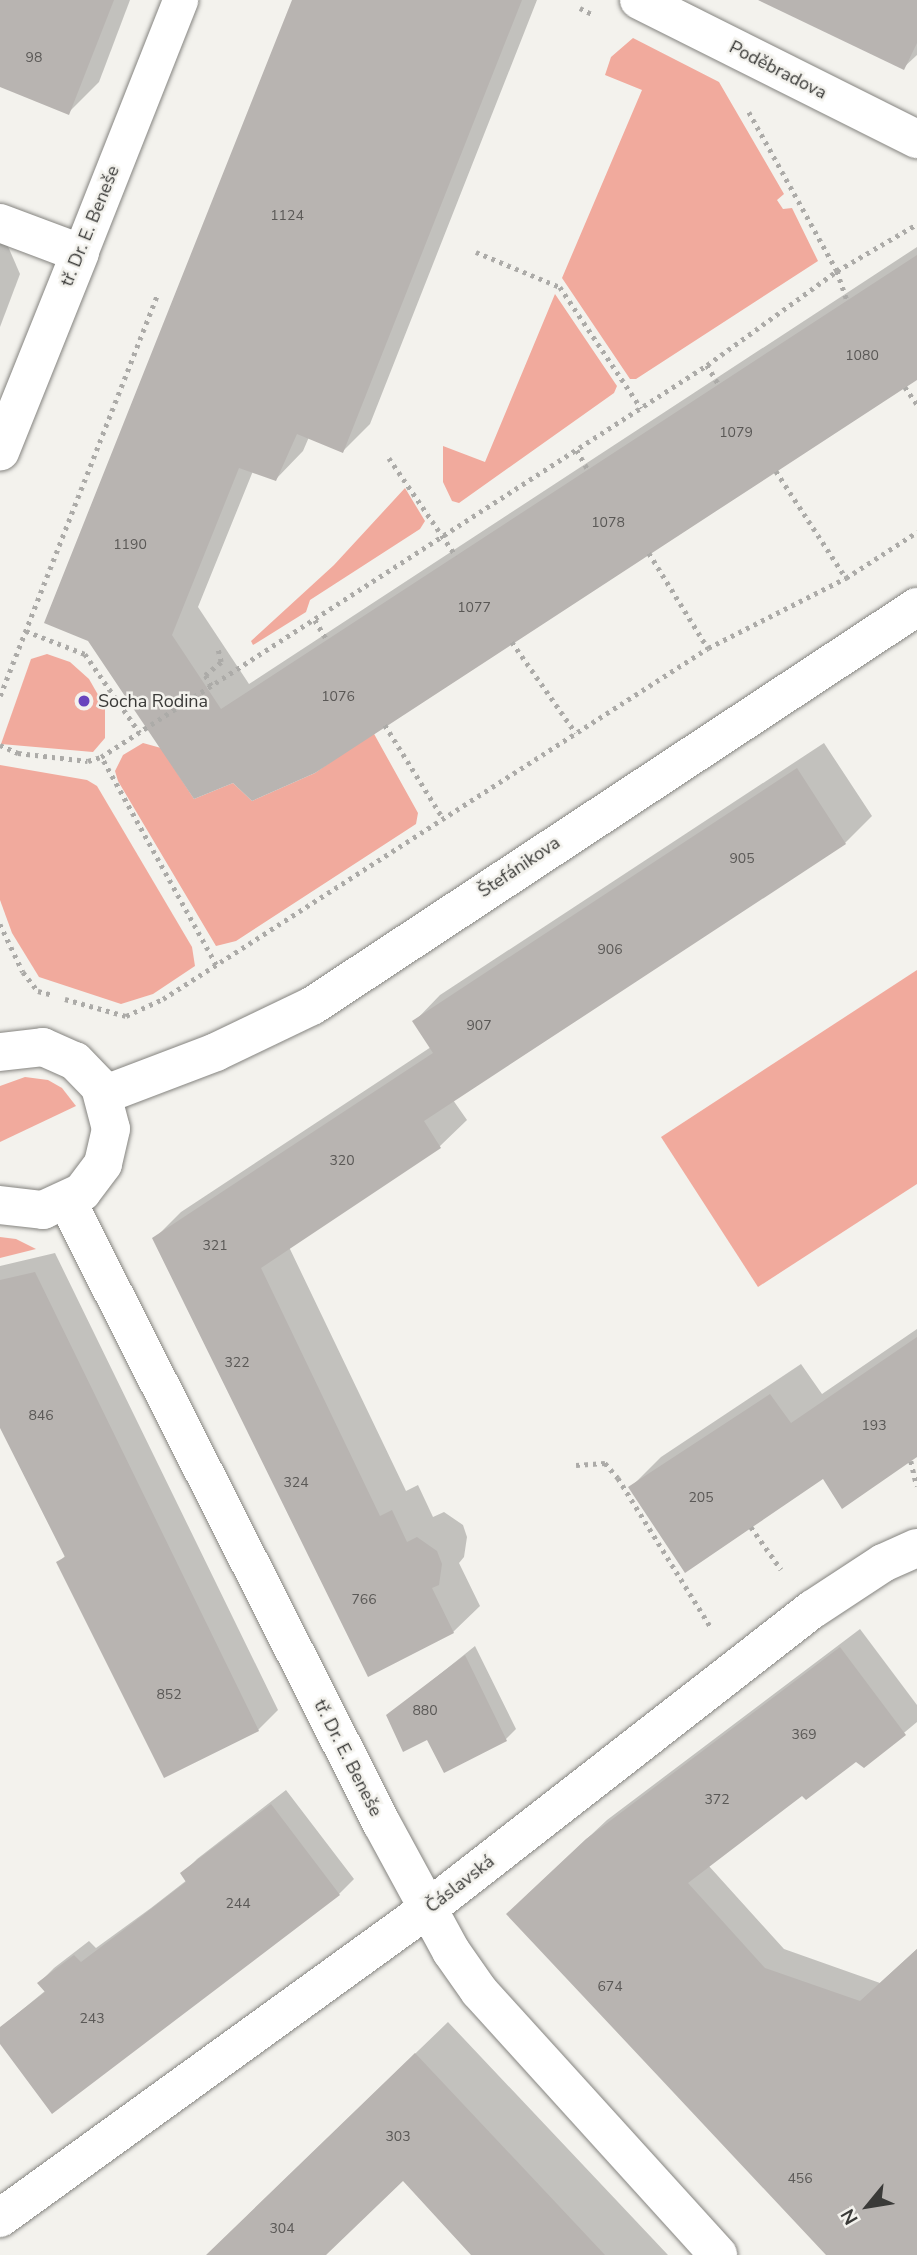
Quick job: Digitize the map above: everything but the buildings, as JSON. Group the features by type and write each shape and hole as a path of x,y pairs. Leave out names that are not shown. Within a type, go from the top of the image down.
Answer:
{"main road":[{"name":"Poděbradova","path":"639,0 917,139"},
{"path":"0,223 80,253"},
{"name":"tř. Dr. E. Beneše","path":"0,452 80,253"},
{"name":"Štefánikova","path":"103,1094 216,1052 312,1006 917,607"},
{"path":"0,1052 34,1047 60,1052 83,1066 103,1094 111,1129 107,1155 88,1185 67,1201 33,1211 0,1205"},
{"name":"tř. Dr. E. Beneše","path":"67,1201 426,1910 479,1991 718,2255"},
{"name":"Čáslavská","path":"0,2218 426,1910 813,1609 883,1563 917,1548"}],"street":[{"name":"tř. Dr. E. Beneše","path":"80,253 180,0"}],"path":[{"path":"747,109 837,271 847,300"},
{"path":"0,745 18,753 88,761 101,757 707,365 837,271 917,224"},
{"path":"476,252 560,287 641,408"},
{"path":"0,696 157,295"},
{"path":"707,365 719,385"},
{"path":"905,387 917,404"},
{"path":"577,450 588,470"},
{"path":"389,458 456,556"},
{"path":"776,471 846,578"},
{"path":"0,924 23,972 38,991 126,1016 163,999 708,648 846,578 917,532"},
{"path":"649,553 708,648"},
{"path":"314,620 327,640"},
{"path":"26,631 85,654 140,733"},
{"path":"512,642 576,733"},
{"path":"211,686 205,675 220,662 217,646"},
{"path":"385,725 443,818"},
{"path":"101,757 216,965"},
{"path":"911,1461 917,1486"},
{"path":"576,1465 605,1463 618,1478 715,1634"},
{"path":"751,1527 785,1574"}],"shaded area":[{"path":"633,38 719,82 784,194 777,200 783,209 792,208 818,261 636,379 630,379 562,278 642,90 605,75 611,57"},
{"path":"555,294 617,386 614,393 459,503 452,501 443,482 443,446 485,462"},
{"path":"405,488 425,521 420,529 310,600 306,612 253,645 251,641 334,565"},
{"path":"47,654 70,662 89,679 105,707 105,738 93,752 1,744 31,659"},
{"path":"373,732 418,813 416,824 236,941 216,946 118,781 115,771 123,755 143,743 161,748 194,799 233,783 252,801 315,773"},
{"path":"0,765 87,780 97,786 192,947 195,966 153,994 121,1004 39,977 12,933 0,900"},
{"path":"917,970 917,1184 758,1287 661,1137"},
{"path":"25,1077 48,1080 62,1088 76,1106 0,1142 0,1086"},
{"path":"0,1237 16,1239 36,1249 0,1258"}],"place":[{"name":"Socha Rodina","path":"84,701"}]}
